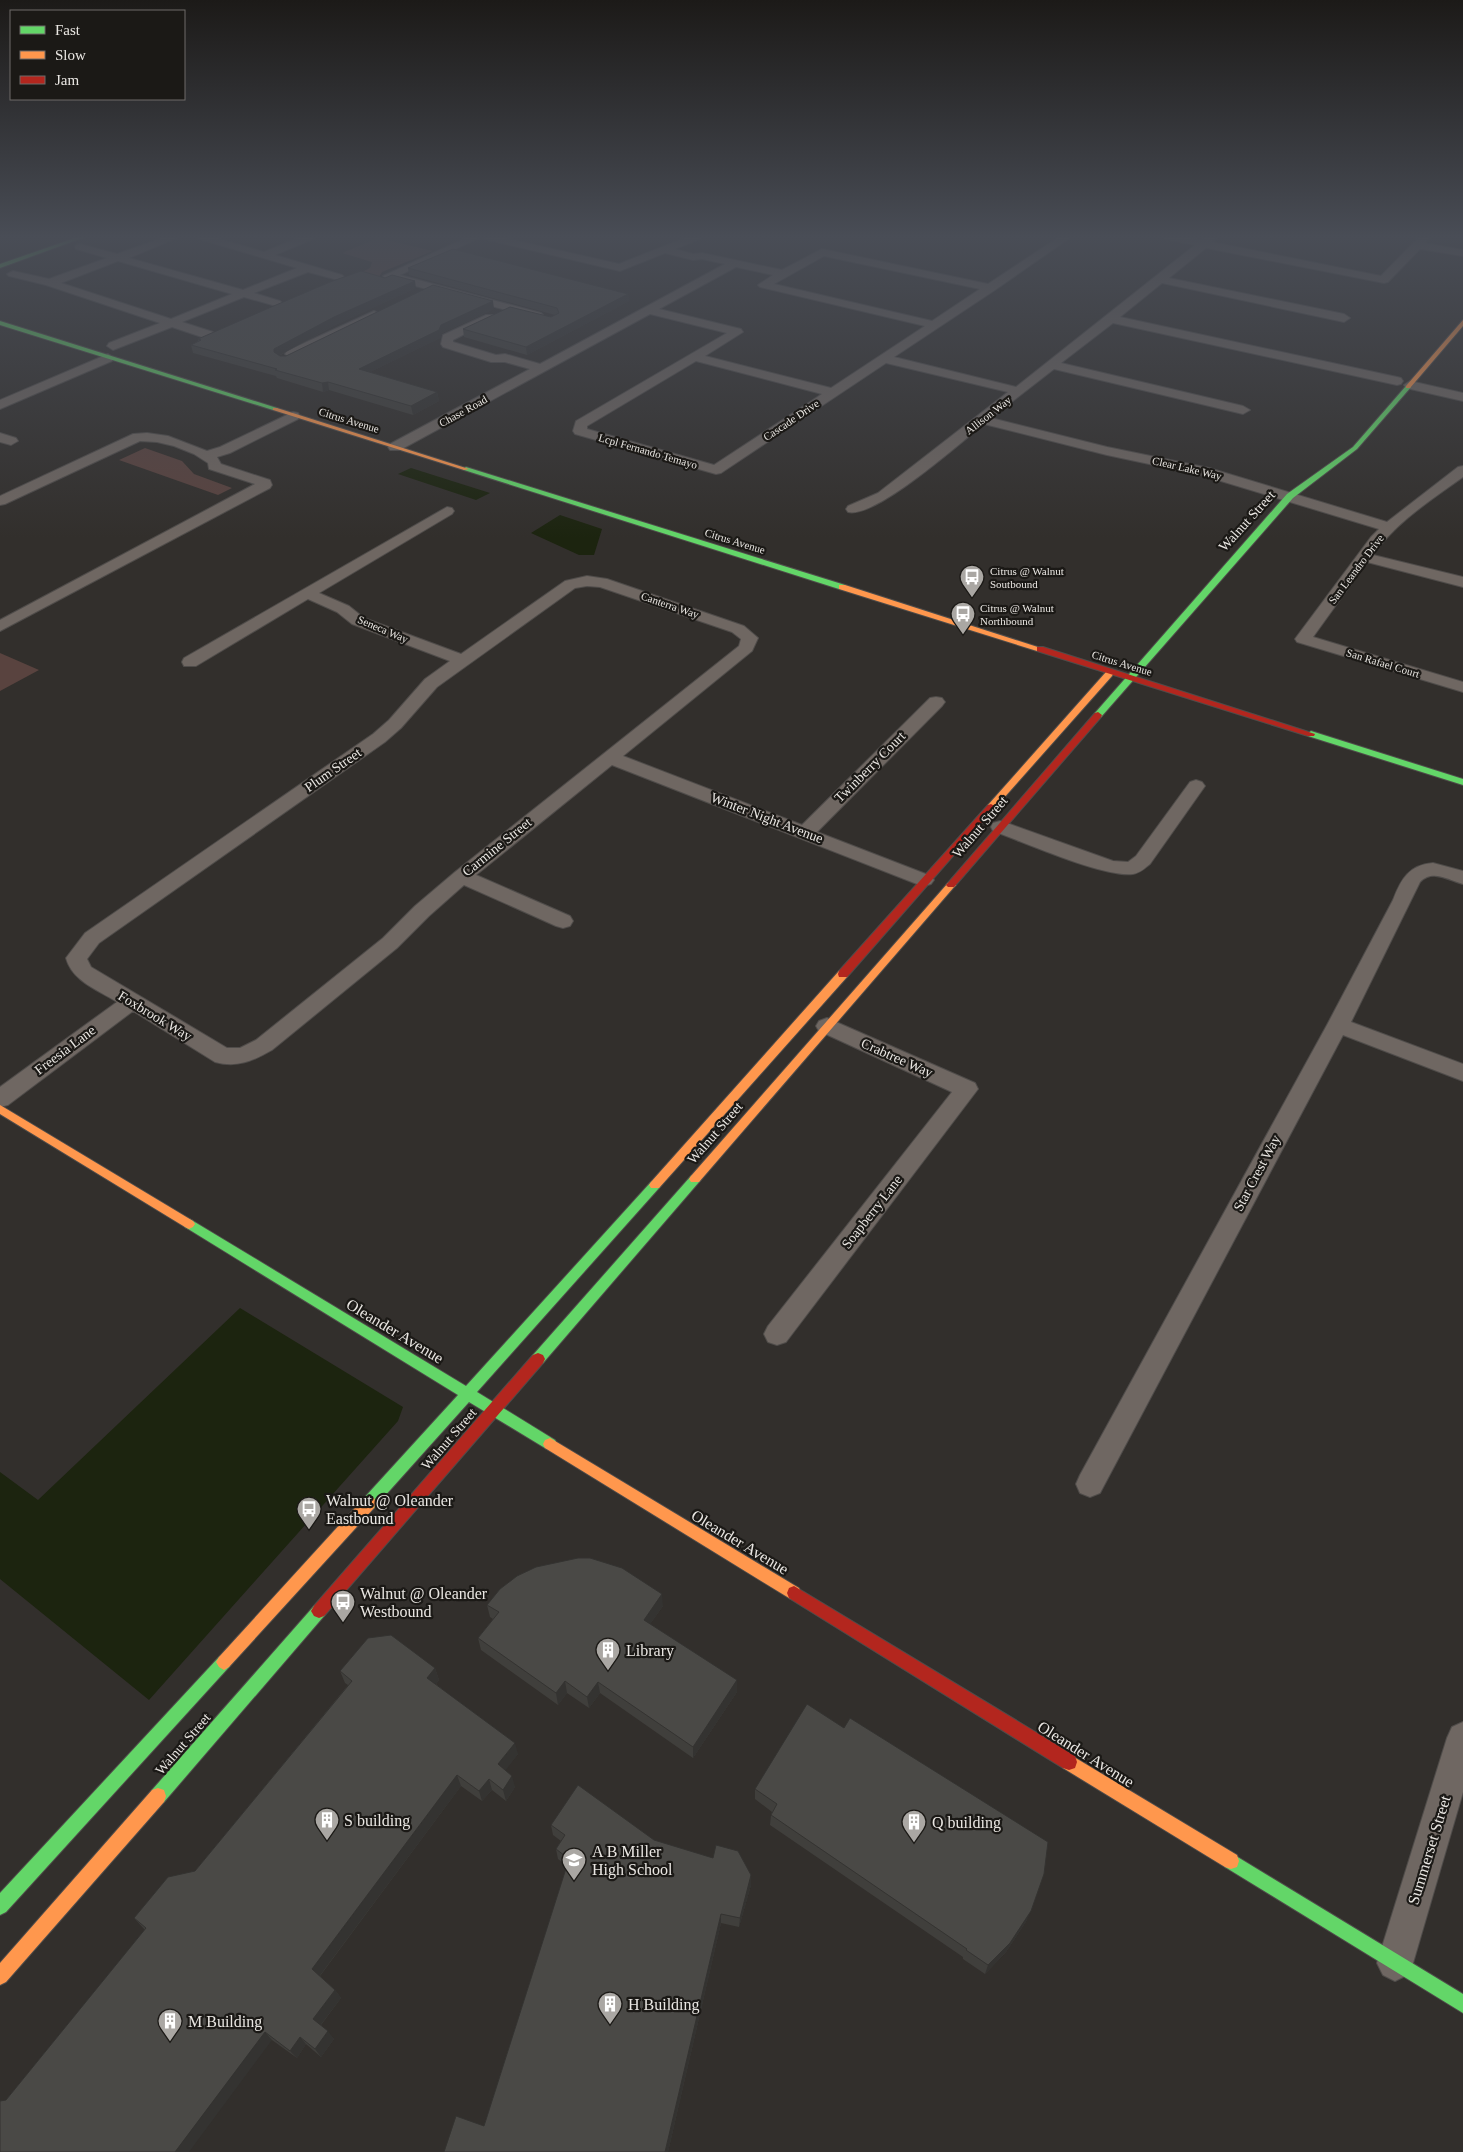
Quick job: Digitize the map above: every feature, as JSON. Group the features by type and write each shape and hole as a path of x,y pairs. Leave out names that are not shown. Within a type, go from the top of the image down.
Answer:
{"street":[{"name":"Citrus Avenue","path":"55,337 111,352 151,358"},
{"name":"Citrus Avenue","path":"72,337 288,414 396,440 1114,668 1130,678 1463,782"},
{"path":"0,405 142,337"},
{"path":"283,359 328,337"},
{"path":"448,337 447,344 492,358 495,363 536,371"},
{"name":"Chase Road","path":"396,440 412,438 598,337"},
{"path":"695,357 729,337"},
{"name":"Cascade Drive","path":"716,470 916,337"},
{"name":"Allison Way","path":"853,509 883,496 1087,337"},
{"path":"1196,337 1463,397"},
{"name":"Walnut Street","path":"0,1976 1130,678 1137,661 1290,496 1355,448 1400,382 1447,337"},
{"path":"695,357 831,392"},
{"name":"Lcpl Fernando Temayo","path":"695,357 582,424 580,431 716,470"},
{"path":"882,358 1018,391"},
{"path":"1052,365 1243,410"},
{"path":"207,455 225,450 288,414"},
{"name":"Clear Lake Way","path":"982,420 1107,451 1177,464 1270,496 1290,496 1389,527"},
{"path":"0,501 138,437 161,438 207,455 215,462 214,466 265,483 266,485 0,626"},
{"path":"412,438 431,444"},
{"name":"Walnut Street","path":"1270,496 1325,458 1342,443"},
{"name":"San Leandro Drive","path":"1303,639 1389,527 1463,470"},
{"path":"1446,483 1463,488"},
{"path":"190,662 447,511"},
{"path":"1364,558 1463,582"},
{"name":"Canterra Way","path":"587,582 602,582 738,629 750,638"},
{"name":"Plum Street","path":"76,958 92,938 379,738 395,724 432,683 462,660 570,584 587,582"},
{"name":"Seneca Way","path":"306,593 343,609 358,621 462,660"},
{"name":"Carmine Street","path":"244,1056 264,1045 355,972 390,943 422,911 462,876 746,648 750,638"},
{"name":"San Rafael Court","path":"1303,639 1463,687"},
{"name":"Citrus Avenue","path":"1137,661 1156,667"},
{"name":"Walnut Street","path":"0,1906 468,1395 1114,668"},
{"name":"Twinberry Court","path":"805,833 936,702"},
{"name":"Winter Night Avenue","path":"609,757 924,880"},
{"path":"1000,827 1111,867 1132,868 1143,860 1196,786"},
{"name":"Star Crest Way","path":"1090,1484 1338,1025 1404,900 1408,883 1421,870 1428,869 1438,869 1463,878"},
{"path":"462,876 563,921"},
{"name":"Foxbrook Way","path":"76,958 78,965 84,972 223,1056 244,1056"},
{"name":"Freesia Lane","path":"0,1099 131,1002"},
{"path":"1338,1025 1463,1073"},
{"name":"Crabtree Way","path":"827,1026 967,1089"},
{"name":"Soapberry Lane","path":"777,1334 967,1089"},
{"name":"Oleander Avenue","path":"0,1109 1463,2004"},
{"name":"Summerset Street","path":"1395,1963 1463,1738"}],"shaded area":[{"path":"145,448 182,461 194,474 232,488 218,495 119,460"},
{"path":"411,468 490,493 476,500 398,474"},
{"path":"560,515 602,529 594,555 579,555 531,533"},
{"path":"0,653 39,670 0,691"},
{"path":"240,1308 403,1407 398,1421 149,1700 0,1579 0,1472 38,1500"}],"building":[{"path":"202,337 296,337 274,349 274,352 280,356 286,356 324,337 424,337 359,369 437,392 411,406 328,382 322,383 275,370 277,369 191,345 201,340 198,339"},
{"path":"492,337 544,337 526,347"},
{"name":"Library","path":"578,1558 590,1558 622,1568 662,1594 644,1620 737,1680 693,1747 598,1682 587,1697 565,1681 556,1693 478,1638 499,1612 487,1605 500,1589 517,1576 536,1567"},
{"path":"391,1635 435,1668 427,1678 515,1743 498,1764 512,1776 503,1790 489,1779 479,1791 457,1775 312,1969 335,1990 313,2019 328,2031 315,2049 300,2037 290,2051 265,2032 175,2152 0,2152 0,2101 6,2100 146,1928 134,1918 168,1877 195,1871 352,1681 340,1671 368,1638"},
{"name":"Q building","path":"807,1704 844,1728 850,1718 1048,1842 1044,1874 1031,1911 1010,1943 988,1965 771,1815 777,1804 755,1789"},
{"name":"H Building","path":"578,1785 654,1840 713,1858 716,1845 738,1851 751,1875 740,1918 721,1914 665,2152 444,2152 456,2116 484,2126 569,1859 556,1849 565,1835 551,1825"}],"traffic: fast":[{"path":"46,337 275,409"},
{"path":"1098,715 1290,496 1355,448 1408,387"},
{"path":"466,469 842,587"},
{"path":"1311,734 1463,782"},
{"path":"538,1359 695,1179"},
{"path":"369,1503 655,1185"},
{"path":"189,1224 550,1444"},
{"path":"158,1796 319,1611"},
{"path":"0,1906 224,1662"},
{"path":"1231,1861 1463,2004"}],"traffic: slow":[{"path":"1408,387 1450,337"},
{"path":"275,409 466,469"},
{"path":"842,587 1040,649"},
{"path":"991,807 1109,674"},
{"path":"695,1179 951,885"},
{"path":"655,1185 843,974"},
{"path":"0,1109 189,1224"},
{"path":"550,1444 794,1593"},
{"path":"224,1662 369,1503"},
{"path":"1069,1762 1231,1861"},
{"path":"0,1976 158,1796"}],"traffic: jam":[{"path":"1040,649 1311,734"},
{"path":"951,885 1098,715"},
{"path":"843,974 991,807"},
{"path":"319,1611 538,1359"},
{"path":"794,1593 1069,1762"}],"place":[{"name":"Citrus @ Walnut Soutbound","path":"972,598"},
{"name":"Citrus @ Walnut Northbound","path":"963,635"},
{"name":"Walnut @ Oleander Eastbound","path":"309,1530"},
{"name":"Walnut @ Oleander Westbound","path":"343,1623"},
{"name":"Library","path":"608,1671"},
{"name":"S building","path":"327,1841"},
{"name":"Q building","path":"914,1843"},
{"name":"A B Miller High School","path":"574,1881"},
{"name":"H Building","path":"610,2025"},
{"name":"M Building","path":"170,2042"}]}
